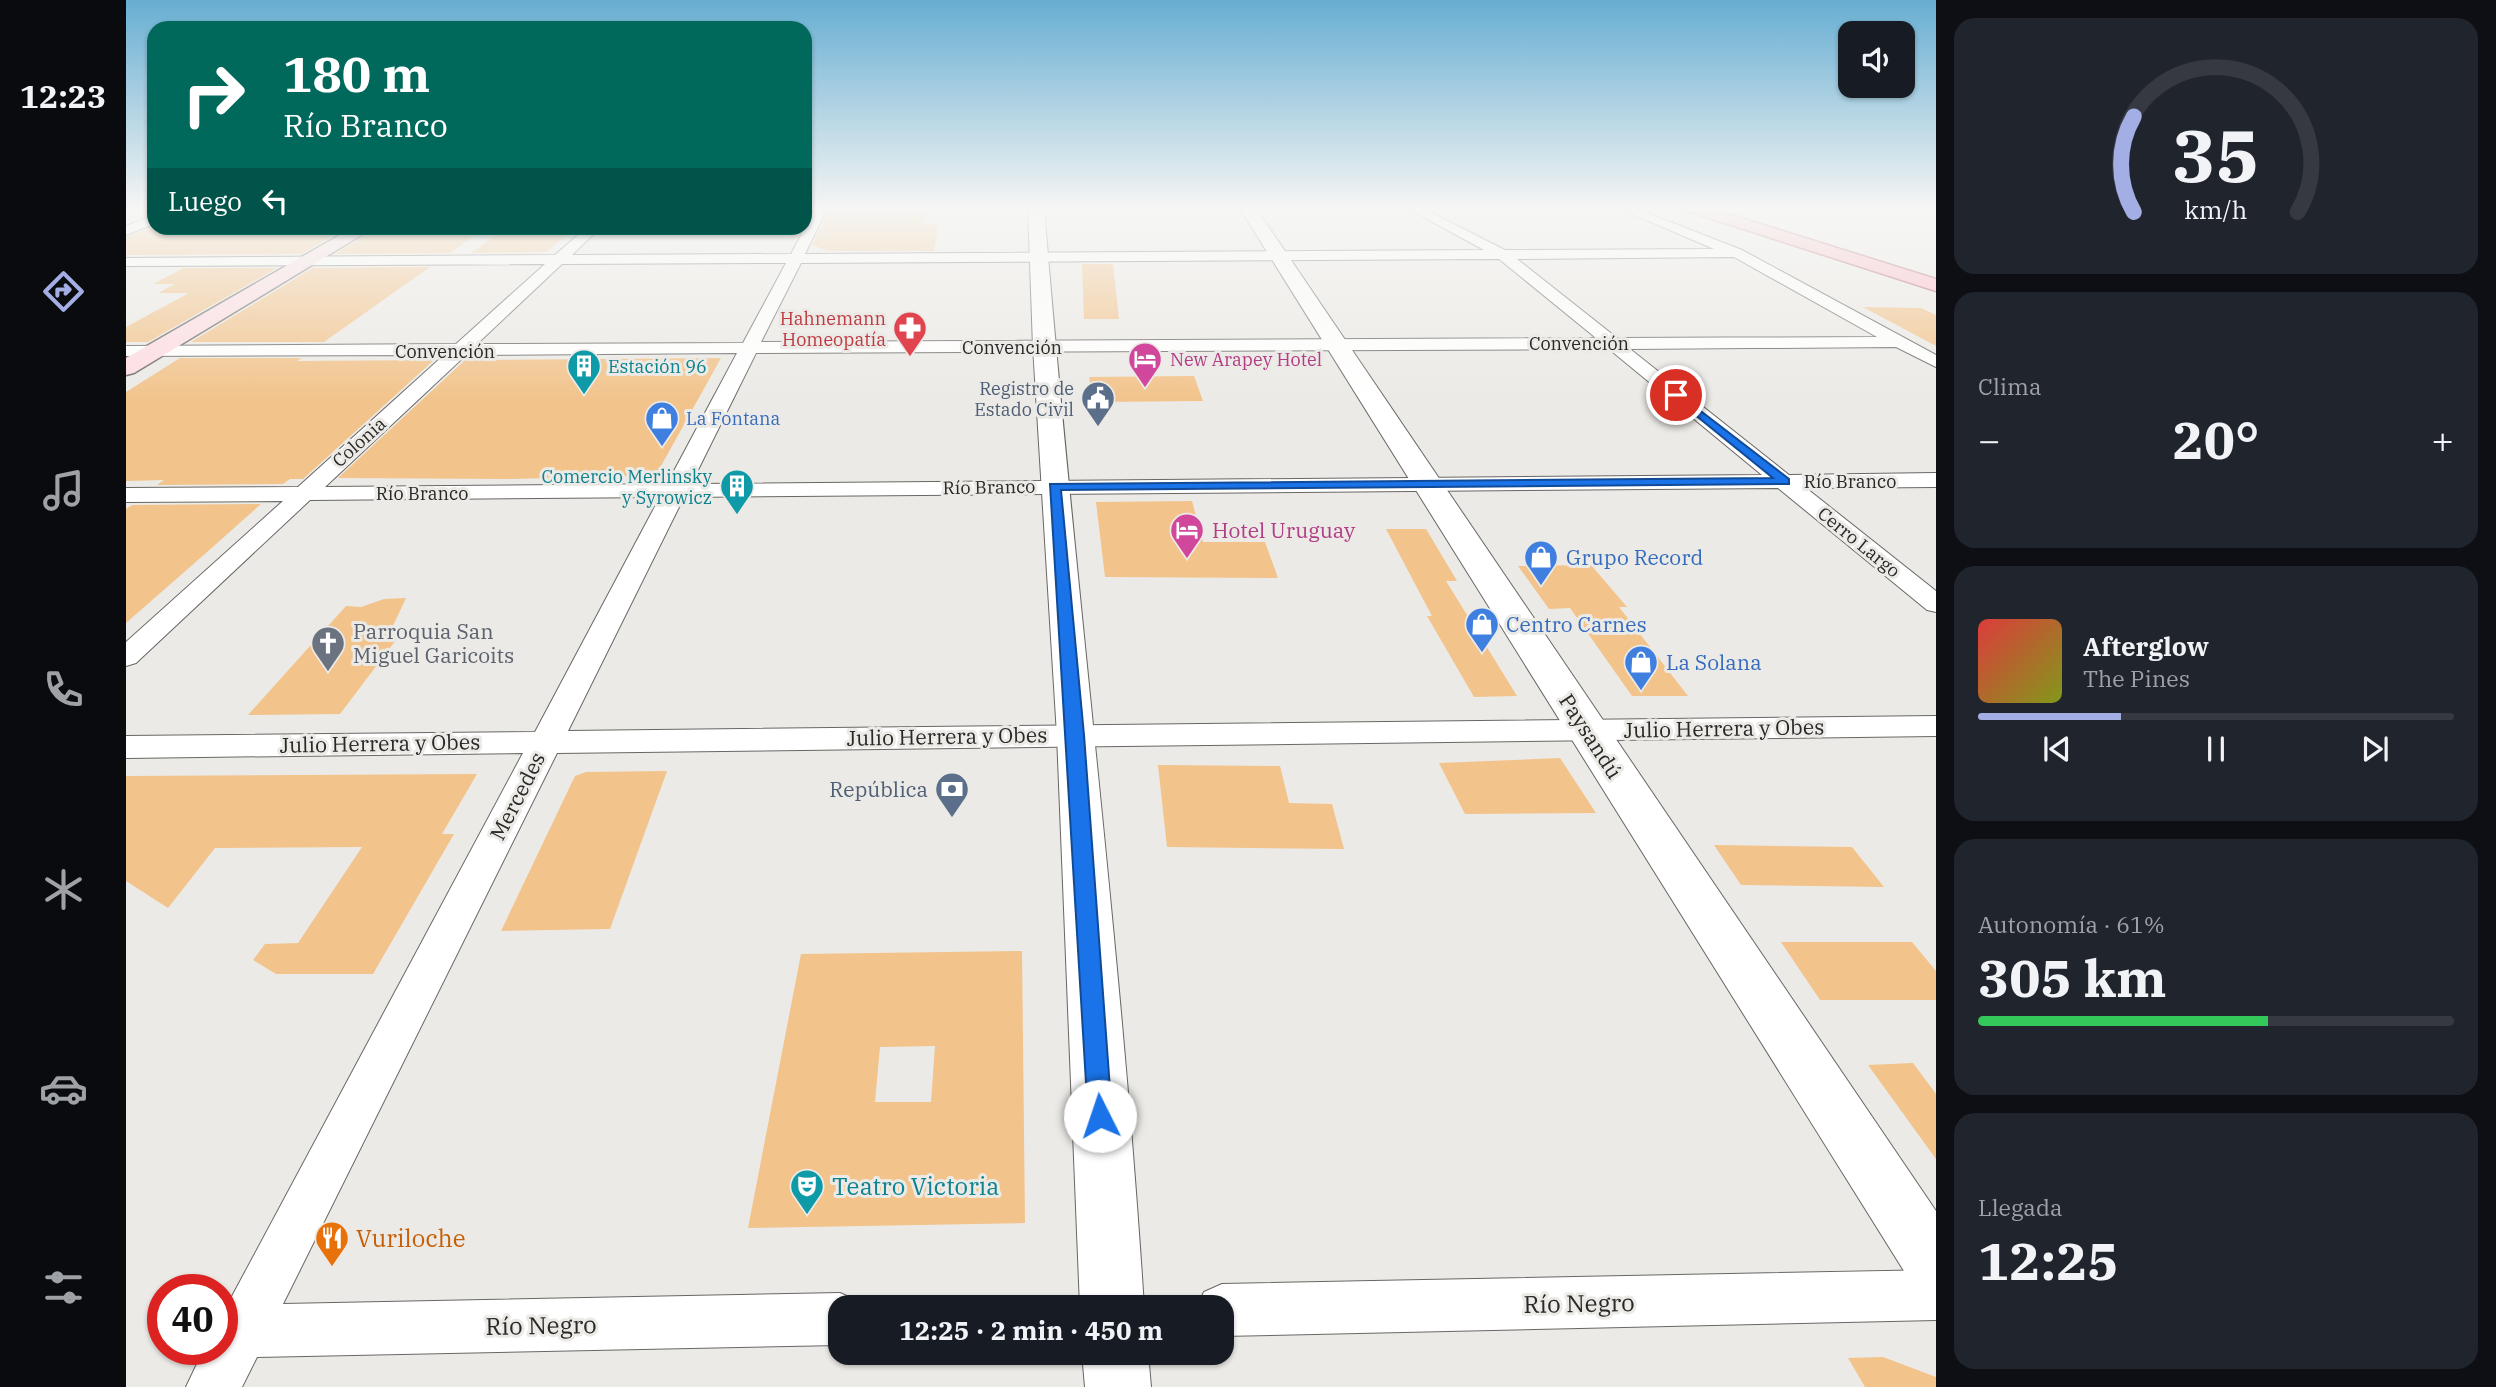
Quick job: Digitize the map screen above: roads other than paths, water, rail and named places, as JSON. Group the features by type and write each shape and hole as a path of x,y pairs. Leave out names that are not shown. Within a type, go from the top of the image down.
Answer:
{"main road":[{"path":"126,368 289,272"},
{"path":"1896,272 1936,285"}],"street":[{"name":"Colonia","path":"126,657 544,272"},
{"name":"Mercedes","path":"213,1387 545,741 678,491 789,272"},
{"path":"1039,272 1076,735 1111,1295"},
{"name":"Paysandú","path":"1290,272 1936,1265"},
{"name":"Cerro Largo","path":"1524,272 1936,604"},
{"path":"1771,272 1936,362"},
{"name":"Convención","path":"126,351 1899,342"},
{"name":"Río Branco","path":"126,495 1936,480"},
{"name":"Julio Herrera y Obes","path":"126,747 1936,726"},
{"name":"Río Negro","path":"1234,1310 1936,1295"},
{"name":"Río Negro","path":"242,1332 828,1319"},
{"path":"1116,1365 1118,1387"}],"place":[{"name":"Hahnemann Homeopatía","path":"910,358"},
{"name":"New Arapey Hotel","path":"1145,389"},
{"name":"Estación 96","path":"584,396"},
{"name":"Registro de Estado Civil","path":"1098,428"},
{"name":"La Fontana","path":"662,448"},
{"name":"Comercio Merlinsky y Syrowicz","path":"737,516"},
{"name":"Hotel Uruguay","path":"1187,560"},
{"name":"Grupo Record","path":"1541,587"},
{"name":"Centro Carnes","path":"1482,654"},
{"name":"Parroquia San Miguel Garicoits","path":"328,673"},
{"name":"La Solana","path":"1641,692"},
{"name":"República","path":"952,819"},
{"name":"Teatro Victoria","path":"807,1216"},
{"name":"Vuriloche","path":"332,1268"}]}
